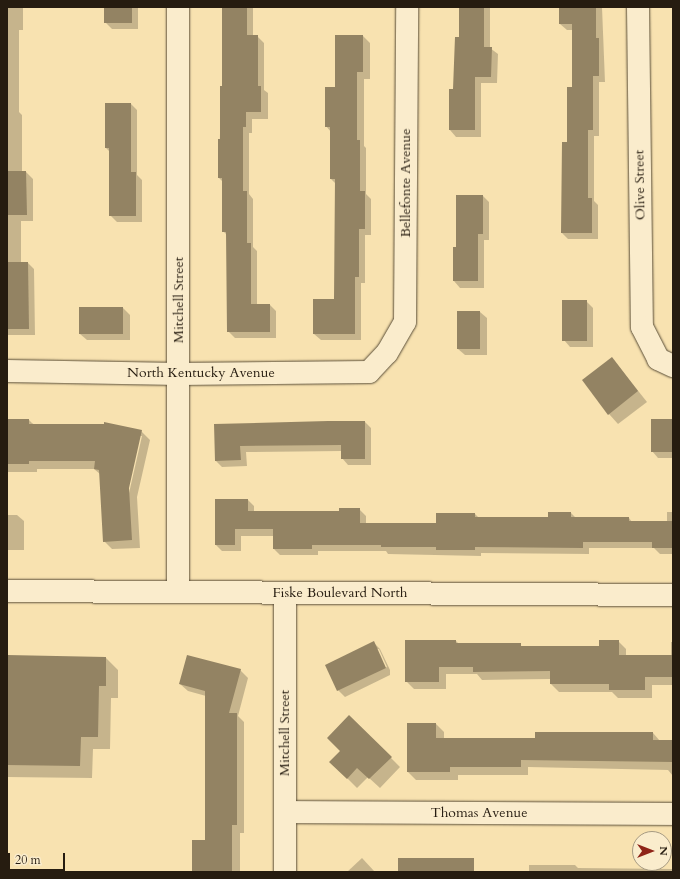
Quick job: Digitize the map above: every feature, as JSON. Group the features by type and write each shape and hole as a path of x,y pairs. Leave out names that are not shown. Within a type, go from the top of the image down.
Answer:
{"street":[{"name":"Mitchell Street","path":"178,7 178,592"},
{"name":"Bellefonte Avenue","path":"387,353 405,322 407,7"},
{"name":"Olive Street","path":"638,7 642,327 665,363"},
{"name":"North Kentucky Avenue","path":"7,371 179,374 369,372 387,353"},
{"name":"Fiske Boulevard North","path":"7,591 673,594"},
{"name":"Mitchell Street","path":"284,872 285,593"},
{"name":"Thomas Avenue","path":"285,812 673,814"}],"building":[{"path":"104,7 132,7 132,23 104,23"},
{"path":"222,7 247,7 247,35 258,35 258,86 261,86 261,112 246,112 246,127 243,127 243,191 247,191 247,243 251,243 251,304 270,304 270,332 227,332 226,232 222,232 222,178 218,178 220,86 222,86"},
{"path":"459,7 484,7 484,47 492,47 491,77 475,77 475,130 449,130 449,89 453,89 455,37 459,37"},
{"path":"559,7 596,7 596,38 599,38 599,76 593,76 593,130 588,130 588,198 592,198 592,233 561,233 562,142 567,142 567,87 572,87 572,24 559,24"},
{"path":"335,35 363,35 363,72 357,72 357,140 360,140 360,191 365,191 365,229 359,229 359,277 355,277 355,334 313,334 313,299 334,299 335,179 330,179 330,127 325,127 325,87 335,87"},
{"path":"105,103 131,103 131,172 136,172 136,216 109,216 109,148 105,148"},
{"path":"7,171 26,171 27,215 7,215"},
{"path":"456,195 483,195 483,234 478,234 478,281 453,281 453,247 456,247"},
{"path":"7,262 28,262 29,329 7,329"},
{"path":"562,300 587,300 587,341 562,341"},
{"path":"79,307 123,307 123,334 79,334"},
{"path":"457,311 480,311 480,349 457,349"},
{"path":"612,357 638,391 608,415 582,380"},
{"path":"7,419 29,419 29,424 104,424 104,422 142,430 129,488 132,540 103,542 99,470 94,469 95,461 29,461 29,464 7,464"},
{"path":"651,419 673,419 673,452 651,452"},
{"path":"365,421 365,459 341,459 341,445 240,446 241,460 215,461 214,424"},
{"path":"215,499 248,499 248,511 339,511 339,508 360,508 360,523 436,523 436,513 475,513 475,517 548,517 548,512 571,512 571,517 629,517 629,521 673,521 673,548 652,548 652,542 583,542 583,548 475,547 475,550 436,550 436,547 312,545 312,549 273,549 273,529 235,529 235,545 215,545"},
{"path":"405,640 456,640 456,643 521,643 521,646 599,646 599,640 619,640 619,655 673,655 673,677 645,677 645,690 609,690 609,684 550,684 550,671 473,672 473,667 439,667 439,682 405,682"},
{"path":"374,641 386,668 337,691 325,665"},
{"path":"7,655 106,657 106,686 99,686 98,737 81,737 80,766 7,765"},
{"path":"187,655 241,669 229,713 237,713 237,825 232,825 232,872 192,872 192,840 205,840 205,691 179,684"},
{"path":"349,715 392,757 369,779 357,768 347,779 329,762 340,751 327,738"},
{"path":"407,723 436,723 436,738 535,738 535,732 653,732 653,740 673,740 673,762 521,760 521,767 450,767 450,772 407,772"},
{"path":"398,858 474,858 474,872 398,872"}]}
